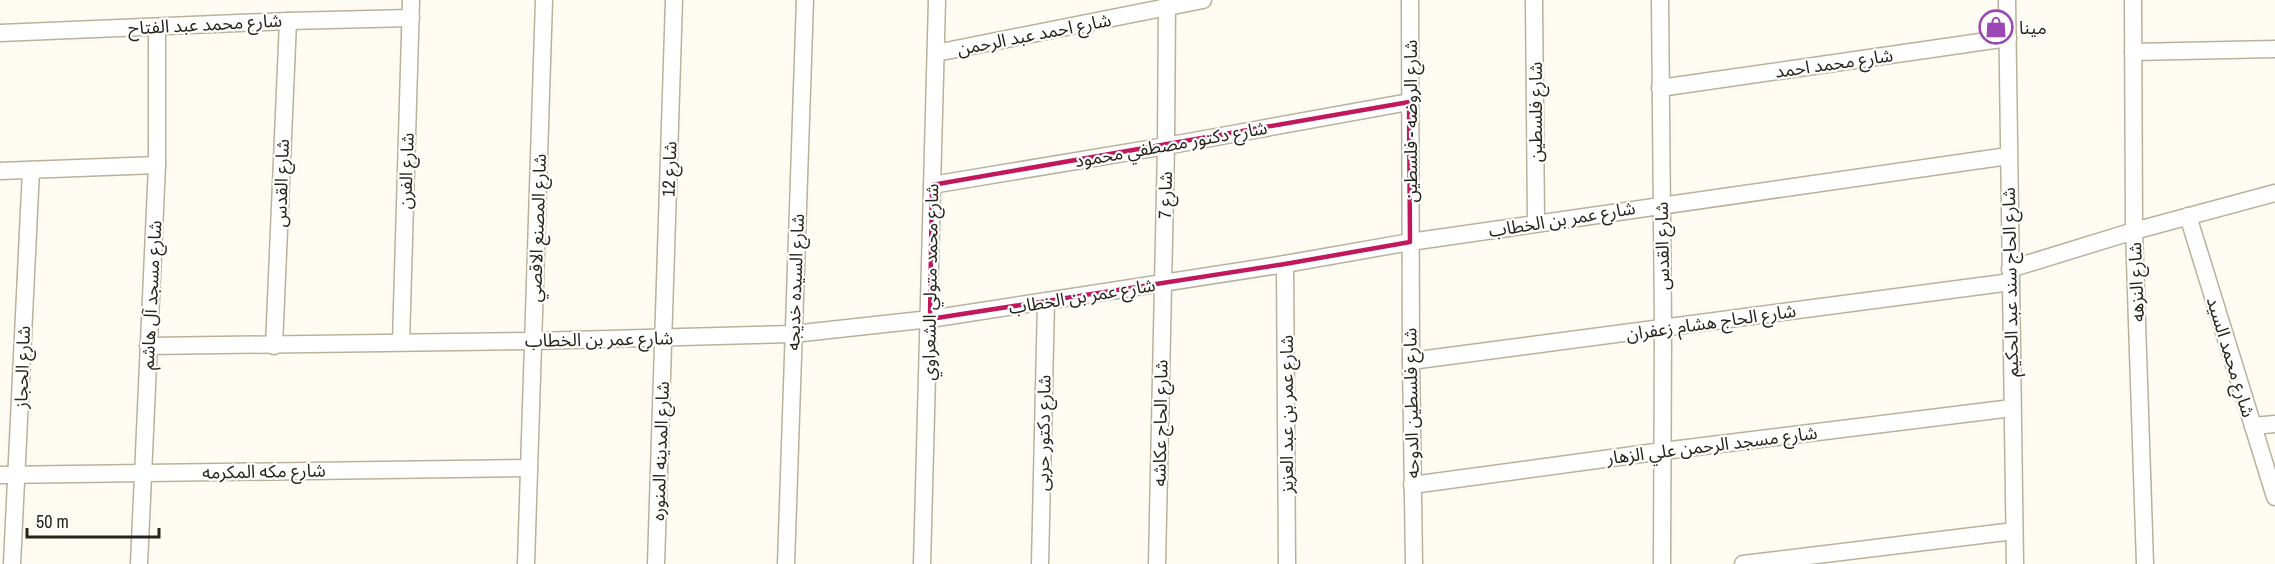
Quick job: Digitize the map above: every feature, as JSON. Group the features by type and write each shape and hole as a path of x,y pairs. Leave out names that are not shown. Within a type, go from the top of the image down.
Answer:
{"street":[{"name":"شارع الفرن","path":"400,342 411,0"},
{"name":"شارع المصنع الاقصي","path":"526,564 544,0"},
{"name":"شارع 12","path":"664,338 674,0"},
{"name":"شارع السيده خديجه","path":"786,564 805,0"},
{"name":"شارع محمد متولي الشعراوي","path":"922,564 938,0"},
{"name":"شارع احمد عبد الرحمن","path":"936,53 1166,4 1203,0"},
{"name":"شارع الروضه - فلسطين","path":"1410,0 1410,242"},
{"name":"شارع فلسطين","path":"1534,0 1536,223"},
{"name":"شارع القدس","path":"1660,0 1663,328 1662,564"},
{"name":"شارع الحاج سند عبد الحكيم","path":"2007,0 2014,564"},
{"name":"شارع النزهه","path":"2133,0 2134,231 2145,564"},
{"name":"شارع 7","path":"1163,283 1166,4"},
{"name":"شارع محمد عبد الفتاح","path":"0,33 411,18"},
{"name":"شارع القدس","path":"274,346 288,21"},
{"name":"شارع مسجد آل هاشم","path":"139,564 157,165 157,27"},
{"name":"شارع محمد احمد","path":"1660,88 2008,38"},
{"path":"2133,52 2275,49"},
{"name":"شارع دكتور مصطفي محمود","path":"932,185 1409,102"},
{"name":"شارع عمر بن الخطاب","path":"148,346 274,346 793,334 930,319 1661,204 2008,156"},
{"path":"0,171 157,165"},
{"name":"شارع الحجاز","path":"12,564 31,170"},
{"name":"شارع الحاج هشام زعفران","path":"1411,361 1663,328 2011,275 2134,231 2275,193"},
{"name":"شارع محمد السيد","path":"2188,216 2275,497"},
{"name":"شارع فلسطين الدوحه","path":"1410,242 1414,564"},
{"name":"شارع عمر بن عبد العزيز","path":"1285,264 1287,564"},
{"name":"شارع الحاج عكاشه","path":"1157,564 1163,283"},
{"name":"شارع دكتور حربى","path":"1040,564 1046,301"},
{"name":"شارع المدينه المنوره","path":"656,564 664,338"},
{"name":"شارع مسجد الرحمن علي الزهار","path":"1412,485 2012,408"},
{"path":"2253,426 2275,424"},
{"name":"شارع مكه المكرمه","path":"0,475 529,468"},
{"path":"1745,564 1870,556 2014,531"}],"highlighted area":[{"path":"1409,102 1410,242 1285,264 930,319 932,185"}],"place":[{"name":"مينا","path":"1996,27"}]}
